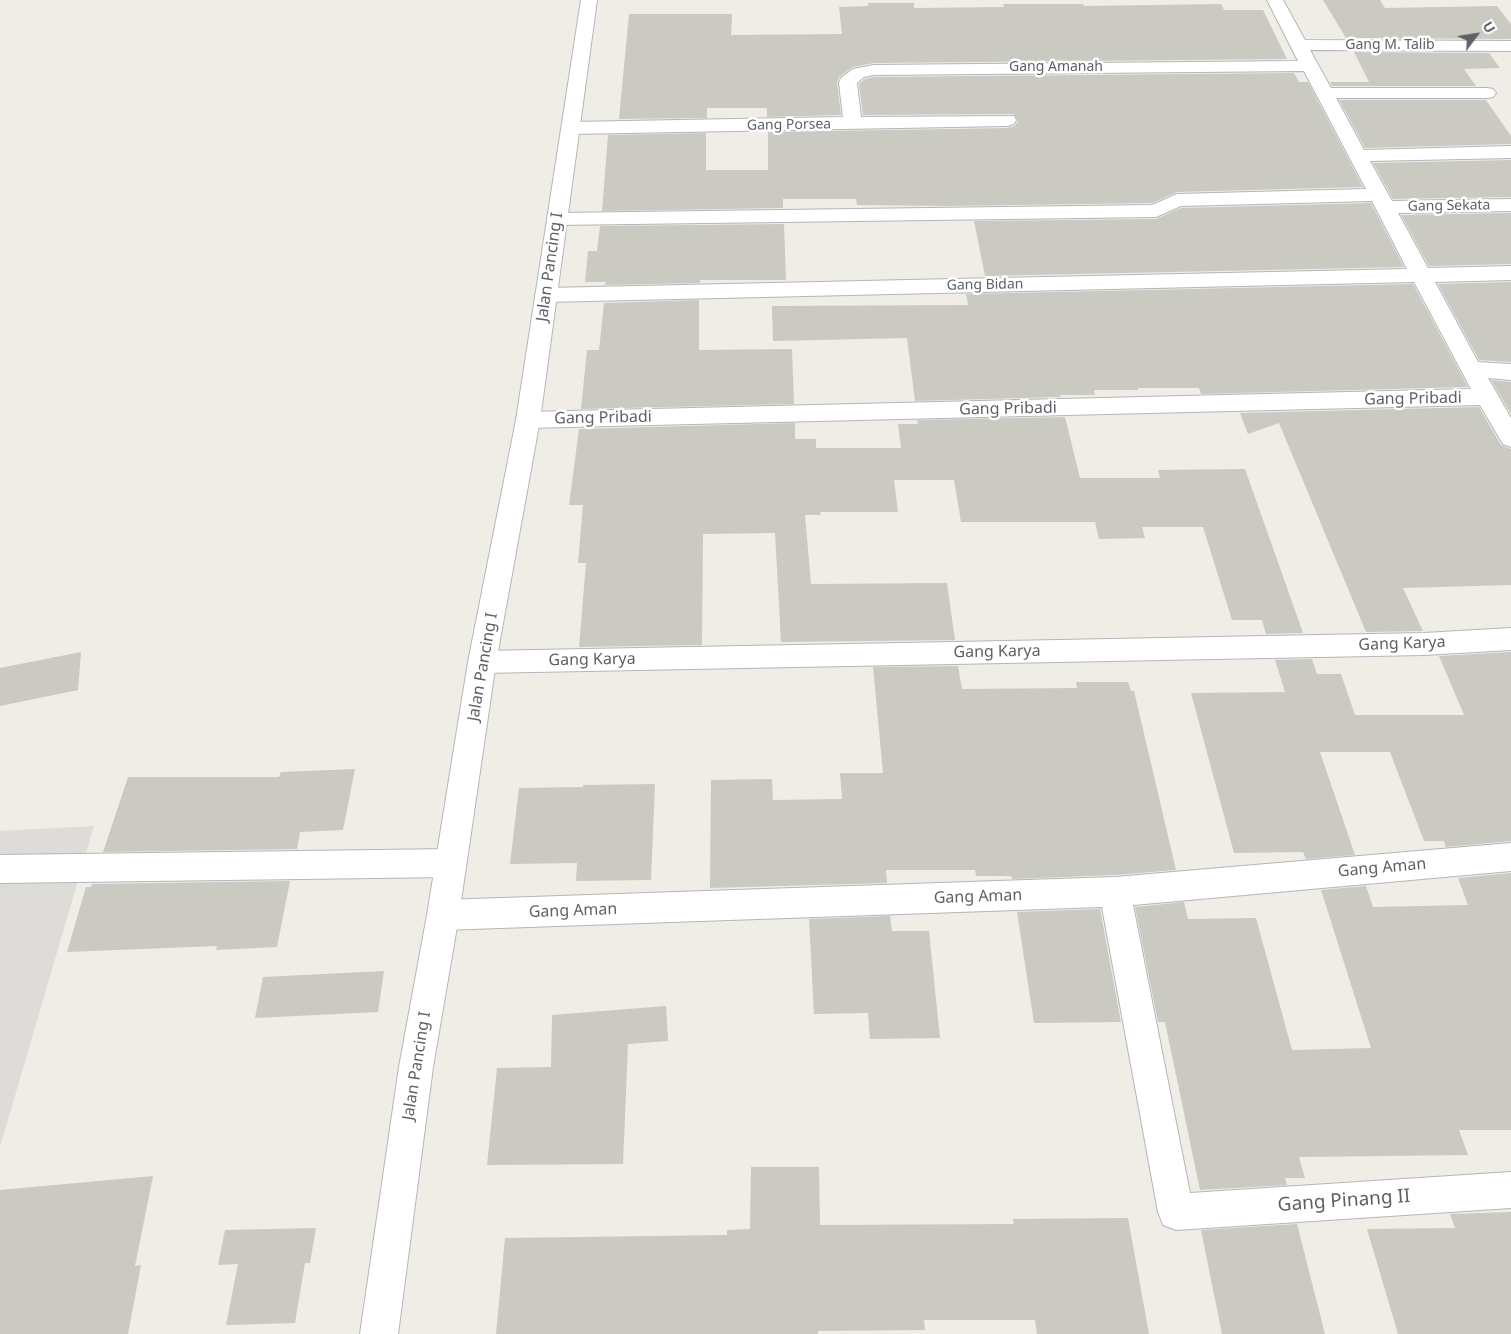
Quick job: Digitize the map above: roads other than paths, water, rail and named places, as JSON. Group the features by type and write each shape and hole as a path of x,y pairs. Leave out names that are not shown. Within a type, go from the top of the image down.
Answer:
{"street":[{"name":"Jalan Pancing I","path":"380,1334 416,1067 452,863 482,662 528,420 589,0"},
{"path":"1275,0 1471,368 1511,438"},
{"name":"Gang M. Talib","path":"1298,45 1511,46"},
{"name":"Gang Amanah","path":"853,124 848,83 850,78 859,73 874,70 1310,66"},
{"path":"1324,92 1487,93"},
{"name":"Gang Porsea","path":"571,128 1006,120"},
{"path":"1359,156 1511,152"},
{"name":"Gang Sekata","path":"557,219 1156,211 1177,200 1383,201 1511,205"},
{"name":"Gang Bidan","path":"546,295 1511,273"},
{"path":"1471,368 1511,372"},
{"name":"Gang Pribadi","path":"528,420 1489,397"},
{"name":"Gang Karya","path":"482,662 1424,644 1511,639"},
{"name":"Gang Aman","path":"443,915 1115,892 1511,857"},
{"path":"0,869 452,863"},
{"name":"Gang Pinang II","path":"1115,892 1176,1212 1511,1190"}]}
